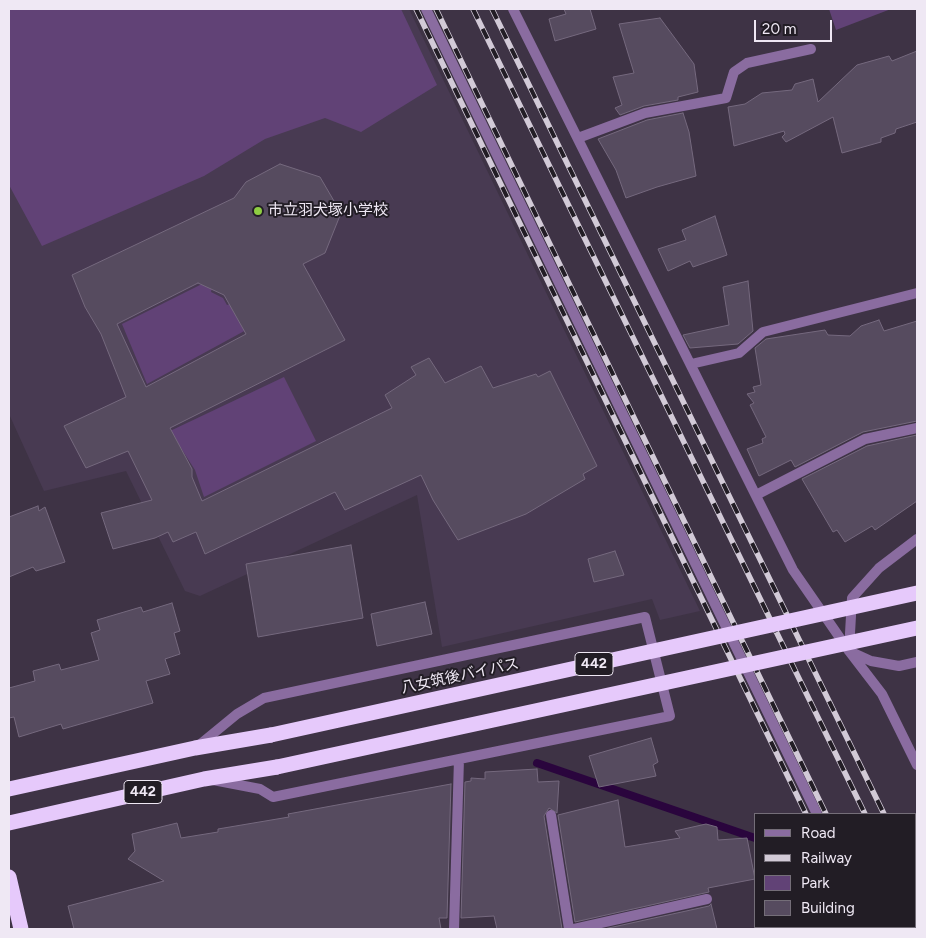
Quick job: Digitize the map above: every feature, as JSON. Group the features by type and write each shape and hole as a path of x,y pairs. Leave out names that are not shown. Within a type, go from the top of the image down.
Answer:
{"highway":[{"name":"八女筑後バイパス","path":"9,789 195,748 271,736 917,592"},
{"name":"442","path":"9,823 204,778 277,767 917,628"},
{"path":"9,877 21,929"}],"street":[{"path":"426,9 817,813"},
{"path":"513,9 794,570 849,651 882,694 917,765"},
{"path":"578,138 646,112 726,98 734,72 747,62 811,49"},
{"path":"691,364 738,353 763,332 917,293"},
{"path":"756,495 866,439 917,428"},
{"path":"849,651 852,598 879,568 917,539"},
{"path":"195,748 237,714 264,698 645,617 670,716 272,797 260,790 204,778"},
{"path":"849,651 871,661 899,666 917,662"},
{"path":"454,929 459,759"},
{"path":"552,815 569,929"},
{"path":"574,929 708,899"}],"shaded area":[{"name":"市立羽犬塚小学校","path":"9,9 409,9 700,611 660,620 652,599 442,647 417,495 200,596 185,591 126,471 44,491 9,414"}],"green space":[{"path":"9,9 401,9 437,85 361,132 325,118 265,139 204,176 42,246 9,185"},
{"path":"829,9 891,9 836,30"},
{"path":"214,278 211,292 223,298 227,305 246,298 259,323 147,384 122,324"},
{"path":"284,377 316,441 204,497 195,470 170,431"}],"building":[{"path":"564,9 590,9 596,29 555,41 549,19 566,14"},
{"path":"660,18 694,64 698,92 678,97 678,100 644,106 620,115 615,108 622,105 613,77 634,73 619,24"},
{"path":"917,51 917,122 896,129 895,133 881,138 881,142 842,153 833,117 786,142 782,137 785,134 784,131 734,146 728,107 745,104 762,93 792,90 795,84 813,79 818,102 857,65 889,56 892,61"},
{"path":"683,113 689,132 696,176 626,198 616,170 598,139 647,120"},
{"path":"280,164 320,177 341,213 325,253 303,264 345,340 170,428 192,469 192,477 202,501 392,408 385,395 416,375 411,367 429,358 445,383 481,366 493,388 536,374 538,377 550,371 597,466 583,474 585,479 526,514 458,540 433,500 421,475 345,510 335,492 205,554 196,532 173,542 168,532 155,538 113,549 101,513 152,500 128,451 86,468 64,426 126,397 101,334 85,307 72,275 234,198 246,182","holes":["198,283 224,295 246,334 146,387 117,324"]},
{"path":"715,216 727,255 693,267 690,261 668,271 658,249 686,240 682,230"},
{"path":"748,281 753,331 738,344 690,348 683,335 729,325 723,287"},
{"path":"879,320 884,331 917,321 917,421 863,432 795,467 791,460 759,476 747,449 763,443 762,439 766,437 750,405 754,403 747,394 755,392 753,387 761,385 755,348 766,339 825,330 828,335 850,336 861,326"},
{"path":"917,435 917,501 875,530 872,526 845,542 837,530 833,532 802,479 867,446"},
{"path":"38,506 39,511 45,507 65,562 36,571 33,567 9,577 9,517"},
{"path":"351,545 363,618 258,637 246,564"},
{"path":"615,551 624,575 594,582 588,559"},
{"path":"425,602 432,634 377,646 371,614"},
{"path":"172,603 180,631 174,633 180,654 165,659 170,674 146,681 153,703 63,729 61,724 19,737 14,717 9,718 9,688 35,681 33,671 59,664 61,670 99,660 91,633 100,630 97,620 141,607 143,612"},
{"path":"651,738 658,762 653,765 656,776 599,787 589,756"},
{"path":"537,769 538,782 559,781 557,813 549,808 544,816 562,929 497,929 494,916 461,918 465,782 471,781 471,778 485,779 485,772"},
{"path":"451,784 447,918 439,918 441,929 74,929 68,906 164,881 128,859 135,851 132,834 177,823 181,838 218,832 218,829 289,817 288,814"},
{"path":"618,800 625,847 680,838 675,831 706,824 717,827 718,840 747,838 754,879 708,888 709,892 575,922 558,815"},
{"path":"711,904 717,929 604,929 709,906"}],"waterway":[{"path":"537,763 754,838"}],"railway":[{"path":"416,9 806,813"},
{"path":"436,9 826,813"},
{"path":"473,9 865,813"},
{"path":"492,9 884,813"}],"place":[{"name":"市立羽犬塚小学校","path":"258,211"}]}
